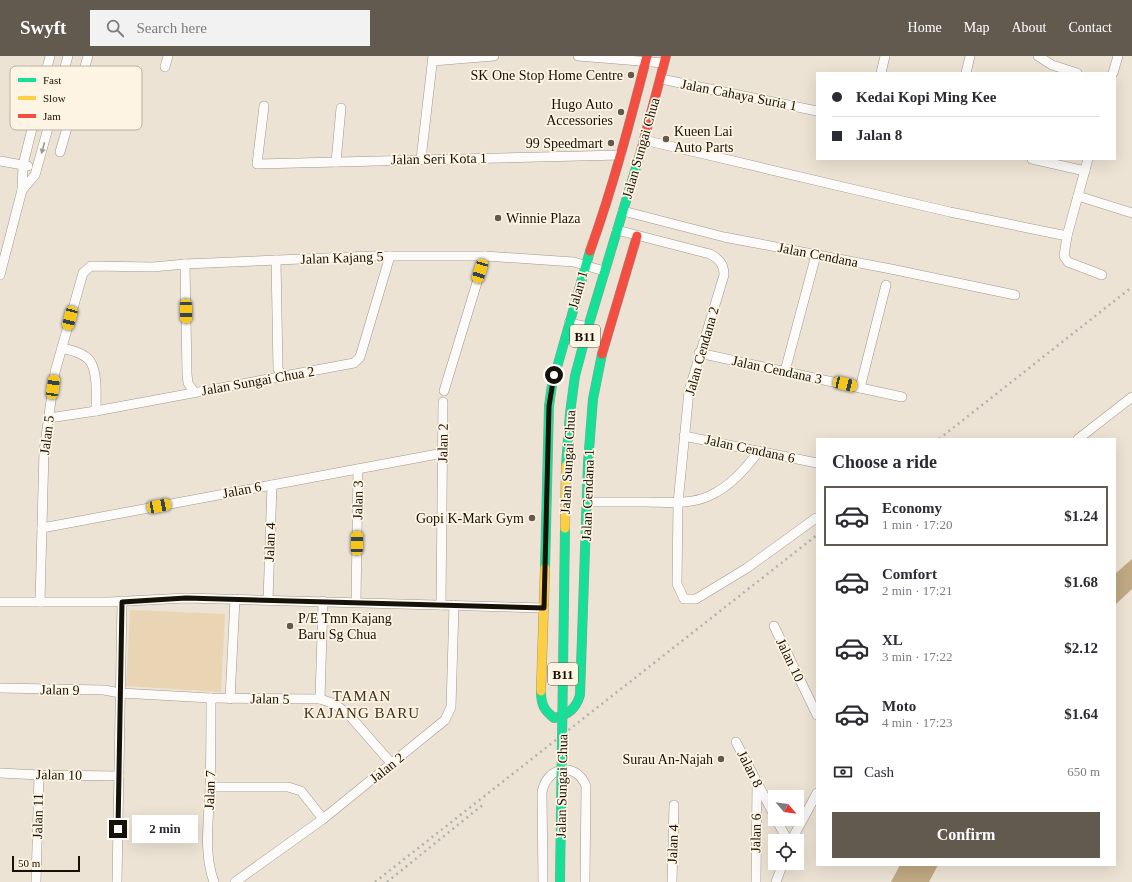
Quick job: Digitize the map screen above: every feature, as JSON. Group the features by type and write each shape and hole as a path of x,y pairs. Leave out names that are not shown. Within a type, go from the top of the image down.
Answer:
{"street":[{"path":"48,66 50,56"},
{"path":"65,66 68,56"},
{"path":"85,66 88,56"},
{"path":"165,67 168,56"},
{"path":"421,159 433,58 494,56"},
{"path":"578,56 665,60"},
{"path":"881,72 885,56"},
{"path":"966,72 970,56"},
{"path":"1038,56 1051,69 1070,72"},
{"path":"1113,72 1118,56"},
{"name":"Jalan 1","path":"541,697 549,406 552,385 585,265 603,214 621,155 647,59"},
{"name":"Jalan Sungai Chua","path":"560,882 566,466 573,390 588,327 644,140 665,60"},
{"name":"Jalan Cahaya Suria 1","path":"660,79 816,111"},
{"name":"Jalan Seri Kota 1","path":"264,106 257,164 621,155"},
{"path":"336,162 341,108"},
{"path":"0,275 22,190 23,165 32,130"},
{"path":"22,190 35,175 48,130"},
{"path":"60,152 66,130"},
{"path":"644,140 950,212 1067,236"},
{"path":"1036,160 1085,171"},
{"path":"1088,160 1067,236 1064,253 1065,259 1068,262 1102,275"},
{"path":"0,161 38,168"},
{"path":"1078,196 1132,212"},
{"name":"Jalan Cendana","path":"622,210 724,237 816,254 1015,295"},
{"path":"617,230 637,236"},
{"name":"Jalan Cendana 2","path":"637,236 710,254 719,260 724,268 724,274 699,353 689,391 678,503 677,584 684,599 696,599 740,572 816,518"},
{"name":"Jalan Cendana 1","path":"541,697 544,710 554,718 564,716 574,710 577,706 580,695 591,424 597,375 637,236"},
{"path":"785,371 816,254"},
{"name":"Jalan Kajang 5","path":"83,273 91,266 153,267 185,264 390,256 484,256 574,262 604,271"},
{"name":"Jalan Sungai Chua 2","path":"49,418 96,411 354,363 360,357 390,256"},
{"path":"444,391 484,256"},
{"path":"276,260 278,369 283,376"},
{"path":"185,264 187,374 188,383 194,392"},
{"name":"Jalan 5","path":"40,602 44,451 55,372 83,273"},
{"path":"860,388 886,285"},
{"path":"569,323 588,327"},
{"path":"62,348 82,354 90,361 94,370 96,411"},
{"name":"Jalan Cendana 3","path":"699,353 902,397"},
{"path":"1079,438 1132,397"},
{"name":"Jalan 2","path":"441,605 444,402"},
{"name":"Jalan Cendana 6","path":"684,436 816,463"},
{"path":"587,502 678,503 695,501 710,496 725,487 749,464 759,451"},
{"name":"Jalan 6","path":"42,528 443,453"},
{"name":"Jalan 3","path":"356,602 358,469"},
{"name":"Jalan 4","path":"268,600 272,485"},
{"path":"0,602 122,602 186,598 544,608"},
{"path":"230,698 235,599"},
{"path":"320,700 323,601"},
{"path":"117,882 122,602"},
{"name":"Jalan 2","path":"235,882 323,819 445,720 451,707 454,606"},
{"name":"Jalan 10","path":"774,626 816,713"},
{"name":"Jalan 9","path":"0,688 104,690 120,693"},
{"name":"Jalan 5","path":"120,693 211,698 320,700 334,704 349,715 392,764"},
{"name":"Jalan 7","path":"211,698 210,787 207,856 214,882"},
{"name":"Jalan 8","path":"736,742 768,804"},
{"path":"543,882 542,792 548,778 553,773 562,770 577,774 583,778 586,786 585,882"},
{"name":"Jalan 10","path":"0,772 39,775 119,776"},
{"name":"Jalan 11","path":"36,882 39,775"},
{"name":"Jalan 6","path":"756,882 757,784"},
{"path":"210,787 288,788 301,791 323,819"},
{"path":"796,834 816,795"},
{"name":"Jalan 4","path":"672,882 674,805"},
{"path":"776,882 780,870"}],"shaded area":[{"path":"1132,559 1132,589 1116,604 1116,573"},
{"path":"130,610 225,614 221,692 126,686"},
{"path":"899,866 937,866 929,882 891,882"}],"railway":[{"path":"940,438 1132,287"},
{"path":"375,882 816,536"},
{"path":"387,882 485,803"}],"traffic: fast":[{"path":"566,466 570,413 575,376 588,327 641,151"},
{"path":"545,568 549,406 552,385 590,251"},
{"path":"541,691 544,707 554,718 571,711 580,695 588,463 593,399 602,354"},
{"path":"560,882 565,528"}],"traffic: slow":[{"path":"565,528 566,466"},
{"path":"541,691 545,568"}],"traffic: jam":[{"path":"590,251 614,179 647,56"},
{"path":"641,151 666,56"},
{"path":"602,354 637,236"}],"place":[{"name":"SK One Stop Home Centre","path":"631,75"},
{"name":"Hugo Auto Accessories","path":"621,112"},
{"name":"Kueen Lai Auto Parts","path":"666,139"},
{"name":"99 Speedmart","path":"611,143"},
{"name":"Winnie Plaza","path":"498,218"},
{"name":"Gopi K-Mark Gym","path":"532,518"},
{"name":"P/E Tmn Kajang Baru Sg Chua","path":"290,626"},
{"name":"Surau An-Najah","path":"721,759"}],"district":[{"name":"TAMAN KAJANG BARU","path":"362,704"}],"route":[{"path":"118,829 122,602 186,598 544,608 549,406 554,375"}]}
